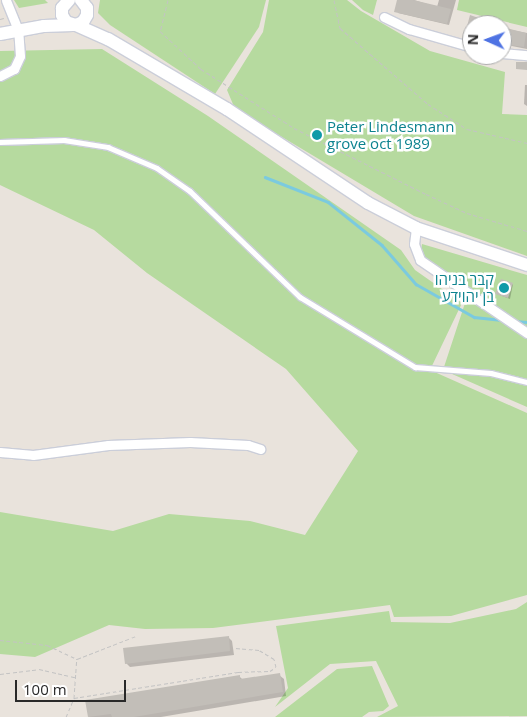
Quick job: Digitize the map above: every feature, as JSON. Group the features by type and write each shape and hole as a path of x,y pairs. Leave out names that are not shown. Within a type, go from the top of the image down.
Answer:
{"main road":[{"path":"37,27 62,11 69,0"},
{"path":"81,0 87,8 88,15 108,39"},
{"path":"62,11 63,18 74,25 108,39 259,129 368,203 416,228 527,265"},
{"path":"0,34 37,27 74,25 83,22 88,15"}],"street":[{"path":"0,76 18,63 18,30 6,0"},
{"path":"384,17 409,28 462,44"},
{"path":"512,54 527,55"},
{"path":"416,228 414,244 420,260 527,333"},
{"path":"0,452 33,455 108,446 190,442 248,445 260,450"}],"lane":[{"path":"0,142 64,140 99,146 156,168 190,191 300,298 415,367 490,373 527,382"}],"path":[{"path":"168,0 160,32 201,69 294,128 417,190 467,212 527,231"},
{"path":"334,0 340,28 428,104 467,129 527,142"},
{"path":"0,640 47,645 77,659 136,636"},
{"path":"74,698 276,668 274,659 259,650 235,648"},
{"path":"66,717 74,698 77,659"},
{"path":"0,674 39,669 77,678"}],"green space":[{"path":"14,0 45,0 48,3 19,8"},
{"path":"100,0 266,0 259,27 215,94 110,25 98,13"},
{"path":"269,0 347,0 361,11 430,51 462,60 462,65 480,65 505,72 502,114 527,115 527,256 414,216 235,109 227,90 263,32"},
{"path":"352,0 377,0 373,15 363,10"},
{"path":"459,0 527,0 527,27 512,23 512,15 478,15 457,10"},
{"path":"102,49 208,116 401,250 415,270 462,303 430,370 527,413 527,595 451,616 394,617 390,605 213,628 145,629 109,625 35,657 0,654 0,512 113,531 169,514 250,521 305,535 358,451 286,369 147,273 94,230 0,185 0,51"},
{"path":"422,244 527,275 527,407 443,370 466,300 419,264"},
{"path":"527,602 527,716 377,717 398,706 376,661 330,664 275,707 288,688 276,626 389,611 391,622 450,623 516,609"},
{"path":"372,666 389,706 383,711 369,712 362,717 275,717 337,669"}],"building":[{"path":"397,0 413,0 451,9 447,24 394,12"},
{"path":"512,30 526,33 524,47 512,45"},
{"path":"516,62 527,62 527,70 516,69"},
{"name":"קבר בניהו בן יהוידע","path":"501,279 513,283 508,298 495,294"},
{"path":"229,636 230,651 125,664 123,648"},
{"path":"280,673 283,692 134,717 112,717 111,714 88,717 85,700 240,675 240,679"}],"waterway":[{"path":"265,177 328,202 382,245 416,284 474,317 502,320"},
{"path":"515,321 527,322"}],"place":[{"name":"Peter Lindesmann grove oct 1989","path":"317,135"},
{"name":"קבר בניהו בן יהוידע","path":"504,288"}]}
